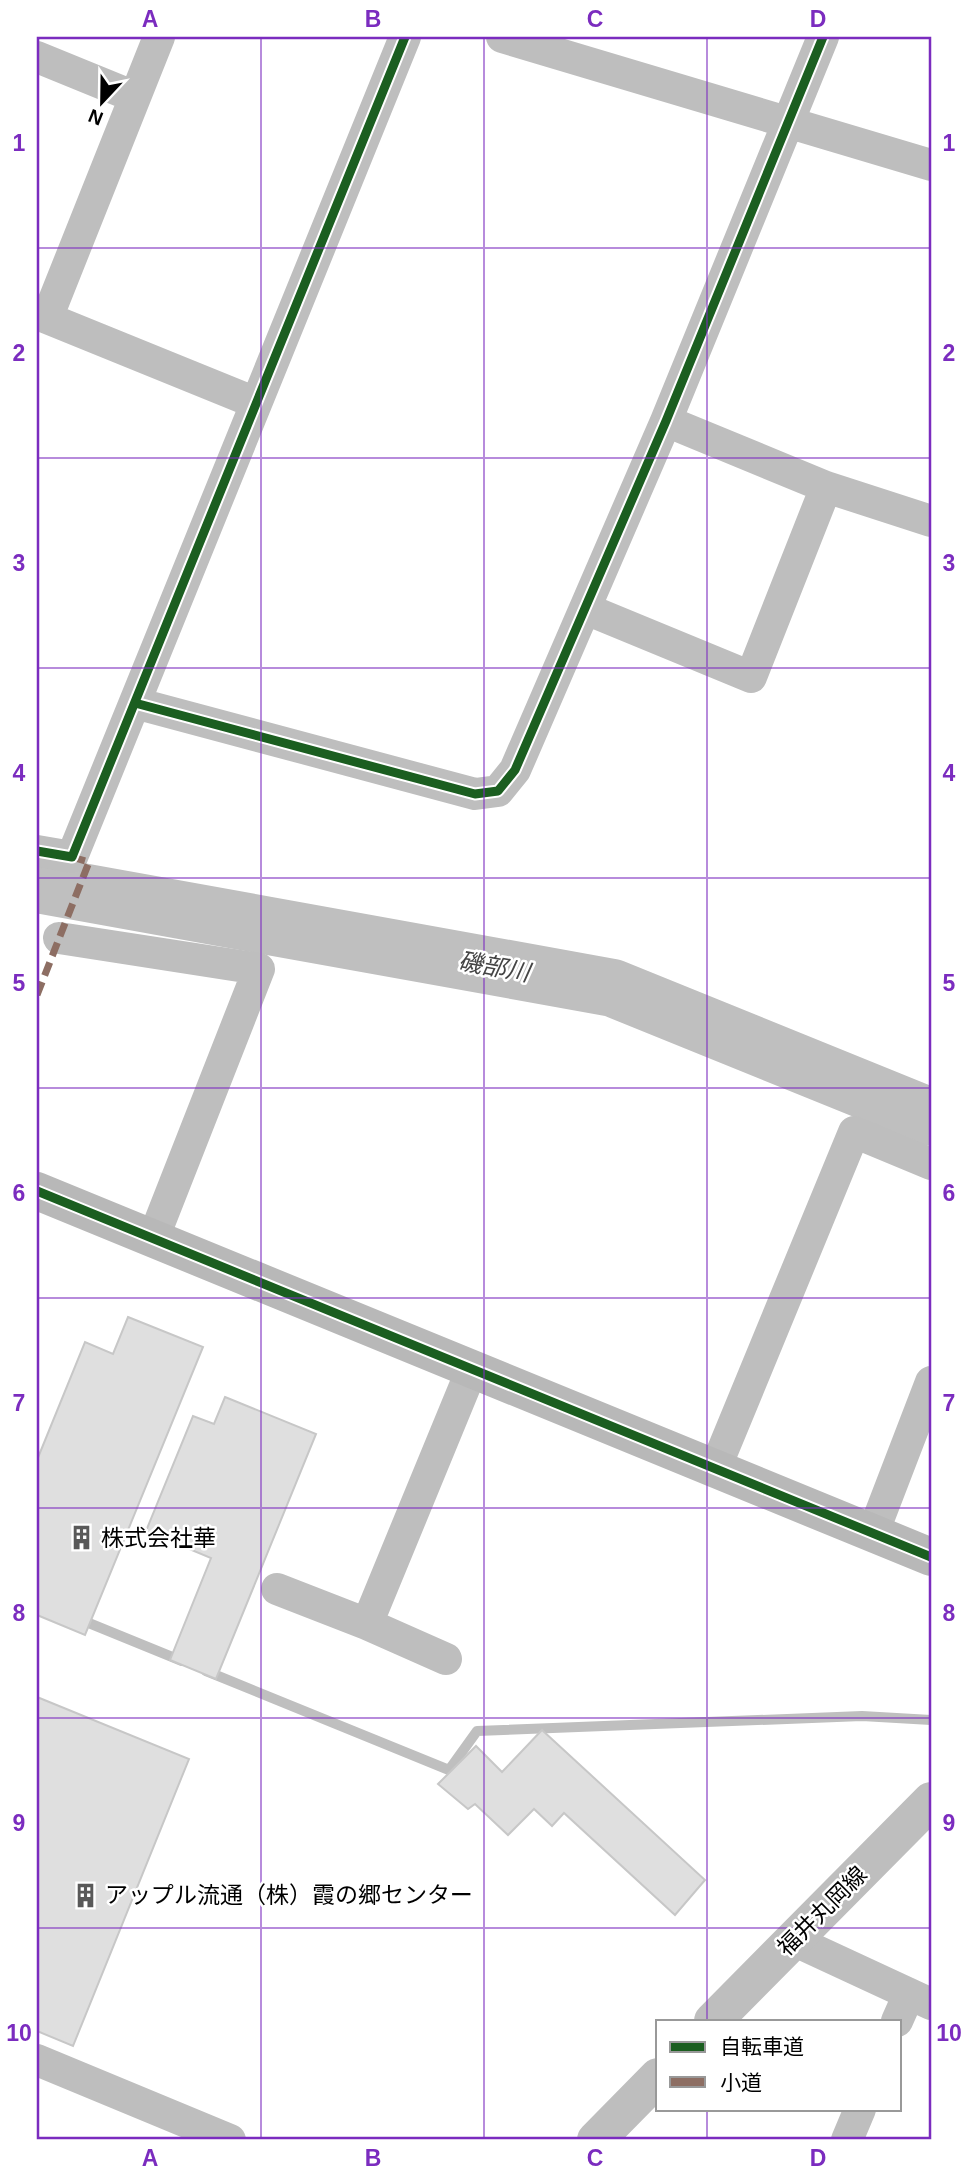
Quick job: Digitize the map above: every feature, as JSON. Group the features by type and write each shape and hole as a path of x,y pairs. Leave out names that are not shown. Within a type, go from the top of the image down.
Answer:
{"main road":[{"name":"福井丸岡線","path":"714,2020 931,1801"},
{"path":"596,2140 656,2079"}],"street":[{"path":"159,37 42,316 256,404"},
{"path":"37,851 72,857 405,37"},
{"path":"502,37 931,165"},
{"path":"135,704 475,794 498,791 515,770 586,609 823,37"},
{"path":"37,57 135,97"},
{"path":"666,421 826,487 931,521"},
{"path":"586,609 751,677 826,487"},
{"path":"59,938 259,969 153,1238"},
{"path":"715,1469 854,1132 931,1164"},
{"path":"37,1191 931,1557"},
{"path":"367,1624 472,1369"},
{"path":"873,1533 931,1382"},
{"path":"277,1589 367,1624 446,1659"},
{"path":"793,1940 912,2006"},
{"path":"37,2060 230,2140"},
{"path":"847,2140 860,2110"}],"building":[{"name":"株式会社華","path":"128,1317 203,1347 85,1635 37,1615 37,1460 85,1342 113,1354"},
{"path":"225,1397 316,1434 216,1679 170,1660 211,1558 146,1531 193,1416 214,1424"},
{"name":"アップル流通（株）霞の郷センター","path":"37,1697 189,1759 73,2046 37,2031"},
{"path":"542,1730 705,1880 675,1915 564,1813 552,1826 534,1809 508,1835 475,1804 468,1809 438,1784 476,1746 502,1772"}],"waterway":[{"name":"磯部川","path":"37,884 613,988 931,1117"},
{"path":"79,1619 182,1661"},
{"path":"206,1671 449,1770 477,1731 862,1716 931,1720"}],"marked path":[{"path":"37,995 89,862 72,857"}],"cycle path":[{"path":"37,851 72,857 405,37"},
{"path":"135,703 475,794 498,791 515,770 666,421 823,37"},
{"path":"37,1191 931,1557"}],"place":[{"name":"株式会社華","path":"81,1538"},
{"name":"アップル流通（株）霞の郷センター","path":"85,1895"}]}
